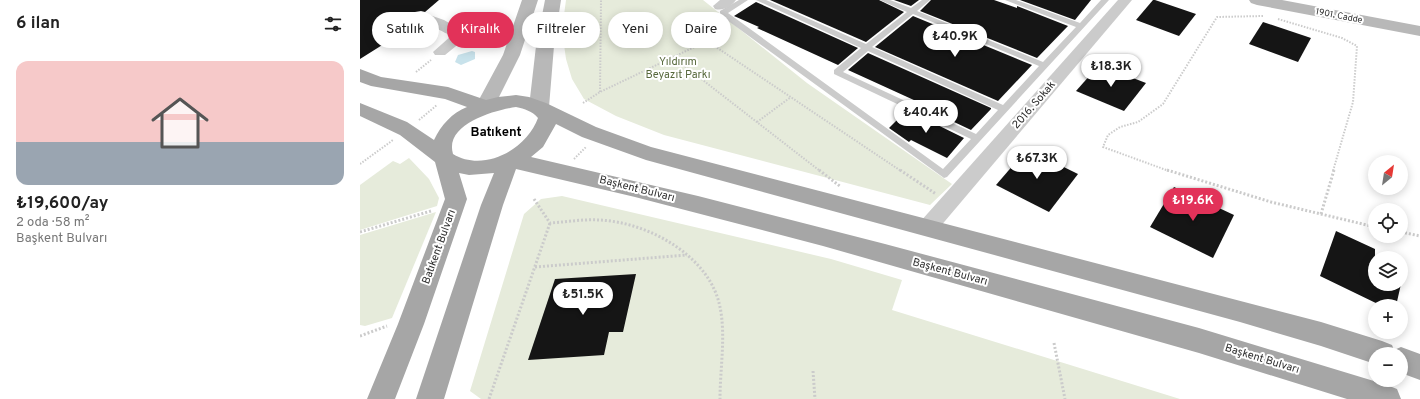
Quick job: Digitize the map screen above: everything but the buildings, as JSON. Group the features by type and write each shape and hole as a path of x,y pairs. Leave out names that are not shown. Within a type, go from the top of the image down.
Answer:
{"main road":[{"path":"360,75 378,82 448,93 485,107 506,72 526,19 530,0"},
{"path":"360,110 401,126 453,164 471,168 494,165 509,160 530,148 544,132 548,117 539,107 545,46 553,0"},
{"name":"1901. Cadde","path":"1257,0 1420,31"},
{"name":"Batıkent Bulvarı","path":"381,399 412,324 456,199 446,158 442,150 444,140 449,130 471,113 498,103 516,101 529,103 539,107"},
{"path":"539,107 590,132 646,153 1240,311 1321,334 1368,349"},
{"path":"430,399 492,205 509,160"},
{"name":"Başkent Bulvarı","path":"509,160 609,181 915,262 1242,352 1387,399"}],"street":[{"name":"2016. Sokak","path":"927,228 1125,0"},
{"path":"440,52 447,46"}],"lane":[{"path":"744,0 723,13 944,174 1105,0"},
{"path":"760,0 1004,109"},
{"path":"884,0 1044,65"},
{"path":"926,0 837,72 977,138"},
{"path":"1009,0 1081,26"}],"path":[{"path":"600,92 601,0"},
{"path":"1268,18 1217,18 1163,104 1138,122 1120,127 1108,135 1103,147 1174,173 1269,201 1368,225"},
{"path":"1274,19 1342,38 1357,46 1353,102 1321,214"},
{"path":"583,103 600,92 692,48"},
{"path":"718,48 949,202"},
{"path":"416,72 440,52"},
{"path":"673,57 841,187"},
{"path":"757,122 792,97"},
{"path":"417,122 440,103"},
{"path":"360,164 395,139"},
{"path":"571,162 587,146"},
{"path":"534,199 550,223"},
{"path":"360,232 432,210"},
{"path":"550,223 599,220 629,225 657,235 688,255 709,278 720,307 720,399"},
{"path":"489,399 550,223"},
{"path":"1408,233 1420,236"},
{"path":"535,267 688,255"},
{"path":"360,336 390,325 389,330"},
{"path":"1054,343 1065,399"},
{"path":"813,371 816,399"}],"green space":[{"name":"Yıldırım Beyazıt Parkı","path":"566,0 703,0 718,12 671,12 671,48 731,48 731,22 807,83 952,184 930,205 664,135 616,116 584,99 572,79 566,59 564,48 600,48 600,12 564,12"},
{"path":"409,158 429,179 439,198 437,206 360,230 360,185 393,161 400,164"},
{"path":"562,196 831,259 902,280 892,310 1180,399 481,399 470,391 524,214 541,199"},
{"path":"436,212 392,318 365,326 360,325 360,235"}],"water":[{"path":"472,51 475,52 475,59 461,65 455,62 458,55"}],"district":[{"name":"Batıkent","path":"496,133"}]}
